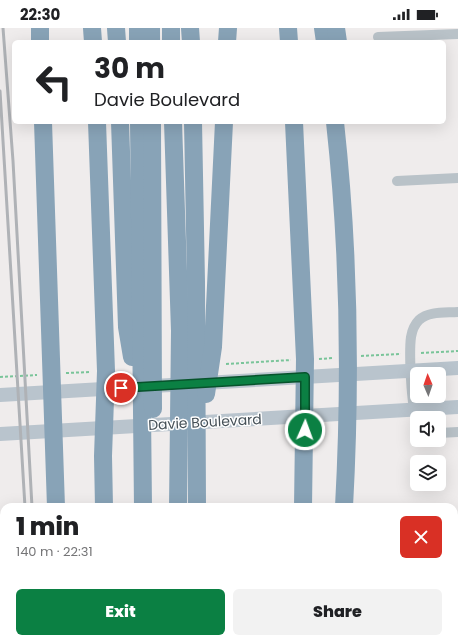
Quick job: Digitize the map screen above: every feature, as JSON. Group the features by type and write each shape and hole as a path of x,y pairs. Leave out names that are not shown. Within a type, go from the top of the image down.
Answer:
{"highway":[{"path":"40,28 40,40"},
{"path":"92,28 93,40"},
{"path":"116,28 117,40"},
{"path":"138,28 138,40"},
{"path":"150,28 151,40"},
{"path":"170,28 171,40"},
{"path":"190,28 191,40"},
{"path":"227,40 228,28"},
{"path":"288,28 288,40"},
{"path":"323,28 325,40"},
{"path":"336,28 338,40"},
{"path":"43,124 56,503"},
{"path":"97,124 105,389 103,456 104,503"},
{"path":"120,124 127,327 140,402"},
{"path":"139,124 140,402 143,503"},
{"path":"152,124 152,503"},
{"path":"173,124 180,331 178,503"},
{"path":"193,124 196,282 196,503"},
{"path":"196,458 213,347 224,124"},
{"path":"294,124 305,377 303,503"},
{"path":"335,124 347,274"},
{"path":"344,503 348,423 347,274 351,190 346,124"}],"main road":[{"path":"0,395 456,368"},
{"name":"Davie Boulevard","path":"0,434 457,407"}],"street":[{"path":"378,37 458,34"},
{"path":"397,181 458,178"},
{"path":"415,411 411,351 412,333 414,328 420,319 438,313 458,312"},
{"path":"446,433 458,432"}],"path":[{"path":"420,353 458,351"},
{"path":"358,357 404,354"},
{"path":"318,359 334,358"}],"railway":[{"path":"3,28 13,161 32,503"},
{"path":"0,91 25,503"}],"route":[{"path":"121,388 305,377 305,430"}]}
